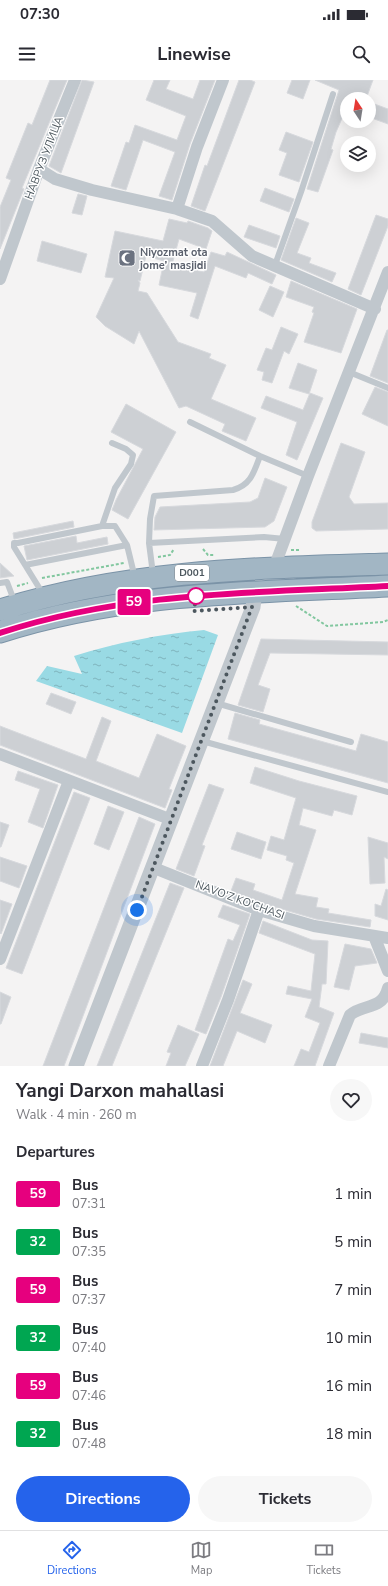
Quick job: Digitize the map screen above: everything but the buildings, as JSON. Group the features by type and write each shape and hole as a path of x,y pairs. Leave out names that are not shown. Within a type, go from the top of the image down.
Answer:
{"highway":[{"name":"D001","path":"8,607 44,596 109,583 144,578 274,568 388,564"},
{"name":"D001","path":"0,632 63,615 110,605 153,599 255,591 388,586"}],"street":[{"name":"НАВРУЗ УЛИЦА","path":"0,279 39,169 75,80"},
{"path":"177,209 197,147 223,80"},
{"path":"39,169 55,178 92,190 177,209 212,221 252,256 375,308"},
{"path":"274,568 308,476 388,272"},
{"path":"76,1066 202,741 252,607 255,591"},
{"path":"0,754 172,820"},
{"path":"0,959 69,781"},
{"name":"NAVO'Z KO'CHASI","path":"154,868 259,910 314,926 388,938"},
{"path":"202,1066 228,1000 259,910"},
{"path":"374,936 388,971"},
{"path":"329,1066 350,1015 354,1011 377,1004 386,997 388,988"}],"lane":[{"path":"275,265 333,94"},
{"path":"349,372 388,388"},
{"path":"190,422 260,456 308,476"},
{"path":"102,526 115,488 131,464 132,455 126,449 112,443"},
{"path":"144,578 154,496 233,490 240,488 250,480 260,456"},
{"path":"44,596 14,548 14,543 102,526 115,526 127,545 144,578"},
{"path":"149,543 256,538 285,539"},
{"path":"26,565 127,545"},
{"path":"0,583 7,582 8,607"},
{"path":"216,703 351,742"},
{"path":"202,741 388,792"}],"path":[{"path":"295,605 327,626 383,622 388,620"}],"water":[{"path":"204,630 218,635 182,733 36,681 47,666 82,674 74,656 138,640"}],"bus line":[{"name":"59","path":"0,633 42,620 86,609 153,599 255,591 388,586"}],"place":[{"name":"Niyozmat ota jome’ masjidi","path":"127,258"}],"route":[{"path":"137,910 252,607 194,611 196,596"}]}
